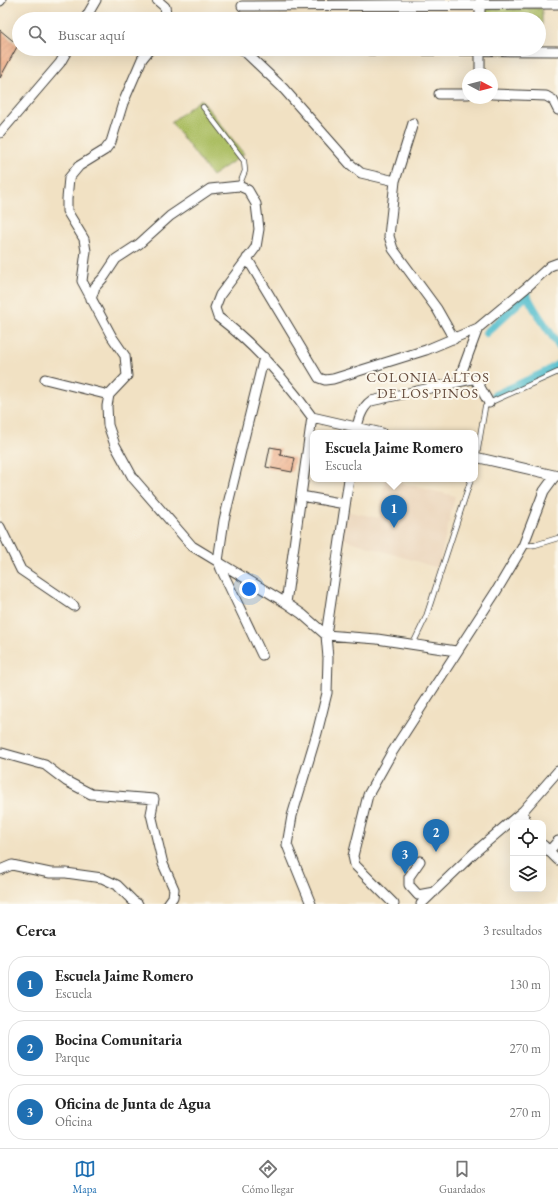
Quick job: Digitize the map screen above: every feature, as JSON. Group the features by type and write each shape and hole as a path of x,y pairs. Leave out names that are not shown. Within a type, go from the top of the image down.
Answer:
{"street":[{"path":"89,12 96,0"},
{"path":"157,0 165,7 166,12"},
{"path":"242,6 480,2 558,4"},
{"path":"546,51 558,51"},
{"path":"0,133 60,63 64,56"},
{"path":"144,56 123,103 111,142 105,150 79,166 69,178 67,211 84,239 86,251 82,281 112,337 125,356 128,367 127,376 109,395 107,406 108,425 115,445 132,478 192,546 286,603 302,614 326,635 377,639 456,651"},
{"path":"249,56 283,88 350,164 361,172 395,181"},
{"path":"480,56 480,68"},
{"path":"439,94 462,94"},
{"path":"498,94 546,96 553,100 558,110"},
{"path":"413,123 395,181 389,232 393,249 437,310 454,340"},
{"path":"91,299 95,287 116,259 139,244 170,216 210,189 239,186 248,190 256,204 259,229 256,247 220,295 215,308 218,317 264,357 295,393 312,417 357,430 362,411 365,405 371,401 472,379 476,380 488,403"},
{"path":"247,258 319,378 325,380 333,379 426,350 454,340 478,328 550,266 558,263"},
{"path":"458,382 478,328"},
{"path":"262,655 220,570 218,561 224,520 264,357"},
{"path":"46,379 80,389 109,395"},
{"path":"310,430 312,417"},
{"path":"286,603 310,431"},
{"path":"478,461 557,476"},
{"path":"394,904 355,865 353,856 368,795 391,754 456,651 493,596 523,546 544,491 557,476"},
{"path":"311,904 287,845 292,816 317,733 327,693 328,658 326,635 349,482"},
{"path":"301,496 346,504"},
{"path":"0,527 21,570 74,606"},
{"path":"2,753 45,765 66,781 92,794 154,799 151,814 163,864 174,888 173,897 168,904"},
{"path":"422,904 474,852 523,811 558,771"},
{"path":"523,811 525,820"},
{"path":"558,841 546,848 558,860"},
{"path":"420,860 409,876 409,885 418,895 434,892"},
{"path":"0,870 12,865 50,873 66,873 102,878 117,885 133,902 138,904"}],"lane":[{"path":"204,107 244,161 246,171 239,186"},
{"path":"478,449 485,407 488,403 558,372"},
{"path":"412,644 426,617 470,482"},
{"path":"523,546 535,545 558,538"}],"shaded area":[{"path":"385,482 397,482 455,496 438,568 340,538 345,511 379,518"}],"green space":[{"path":"484,7 542,8 542,12 484,12"},
{"path":"201,99 244,154 212,176 171,122"}],"building":[{"path":"0,30 12,40 12,56 0,78"},
{"path":"270,447 281,449 280,455 295,458 292,472 266,467"}],"waterway":[{"path":"486,333 527,295 558,345"},
{"path":"495,395 546,372 558,364"}],"place":[{"name":"Escuela Jaime Romero","path":"394,528"},
{"name":"Bocina Comunitaria","path":"436,852"},
{"name":"Oficina de Junta de Agua","path":"405,874"}],"district":[{"name":"COLONIA ALTOS DE LOS PINOS","path":"428,386"}]}
